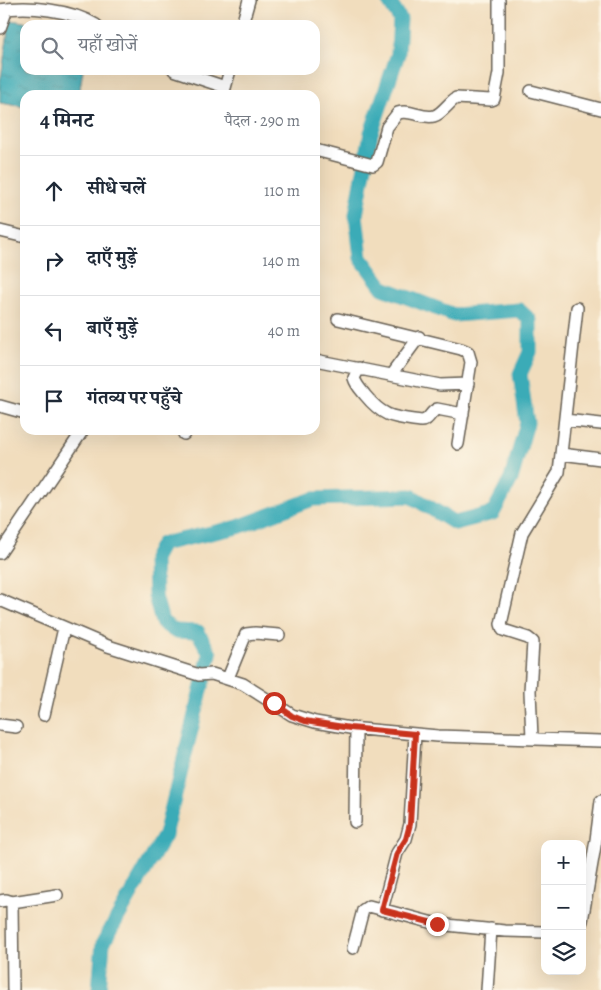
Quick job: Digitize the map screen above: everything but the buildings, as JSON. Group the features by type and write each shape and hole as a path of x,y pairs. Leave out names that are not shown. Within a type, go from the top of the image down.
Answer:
{"street":[{"path":"243,20 248,0"},
{"path":"320,151 369,164 376,163 387,127 398,114 409,112 432,116 456,98 494,99 499,73 499,0"},
{"path":"0,28 4,9 44,10 72,15 84,20"},
{"path":"186,75 222,90"},
{"path":"224,90 229,75"},
{"path":"531,92 601,109"},
{"path":"0,231 20,236"},
{"path":"532,738 530,691 533,642 528,638 503,630 501,624 522,533 529,518 557,477 577,308"},
{"path":"338,319 419,337 461,348 468,352 471,362 458,444"},
{"path":"392,374 419,337"},
{"path":"320,361 440,385 468,384"},
{"path":"359,368 354,377 356,384 374,405 389,416 421,422 426,420 437,409 462,414"},
{"path":"0,406 20,412"},
{"path":"565,420 601,424"},
{"path":"0,553 80,435"},
{"path":"561,454 601,459"},
{"path":"0,600 108,646 199,675 212,674 228,678 253,689 298,718 356,729 415,734 601,741"},
{"path":"44,715 64,628"},
{"path":"228,678 246,634 279,635"},
{"path":"0,725 16,727"},
{"path":"355,822 356,729"},
{"path":"382,910 397,853 406,839 410,824 415,734"},
{"path":"586,898 601,801"},
{"path":"0,901 12,902 57,895"},
{"path":"12,902 13,990"},
{"path":"354,948 364,908 369,906 429,922 491,929 541,932"},
{"path":"487,990 491,929"}],"water":[{"path":"10,20 20,21 20,75 82,75 80,90 20,90 20,106 0,103 0,83"}],"waterway":[{"path":"99,990 103,943 165,835 210,654 198,632 175,631 162,622 155,596 154,559 162,544 238,527 313,499 411,496 455,523 493,513 511,479 527,423 520,374 530,352 530,320 519,310 454,315 383,288 361,258 356,215 371,133 398,54 400,19 388,0"}],"route":[{"path":"274,703 292,716 305,721 350,728 415,734 408,835 397,853 382,910 437,924"}]}
